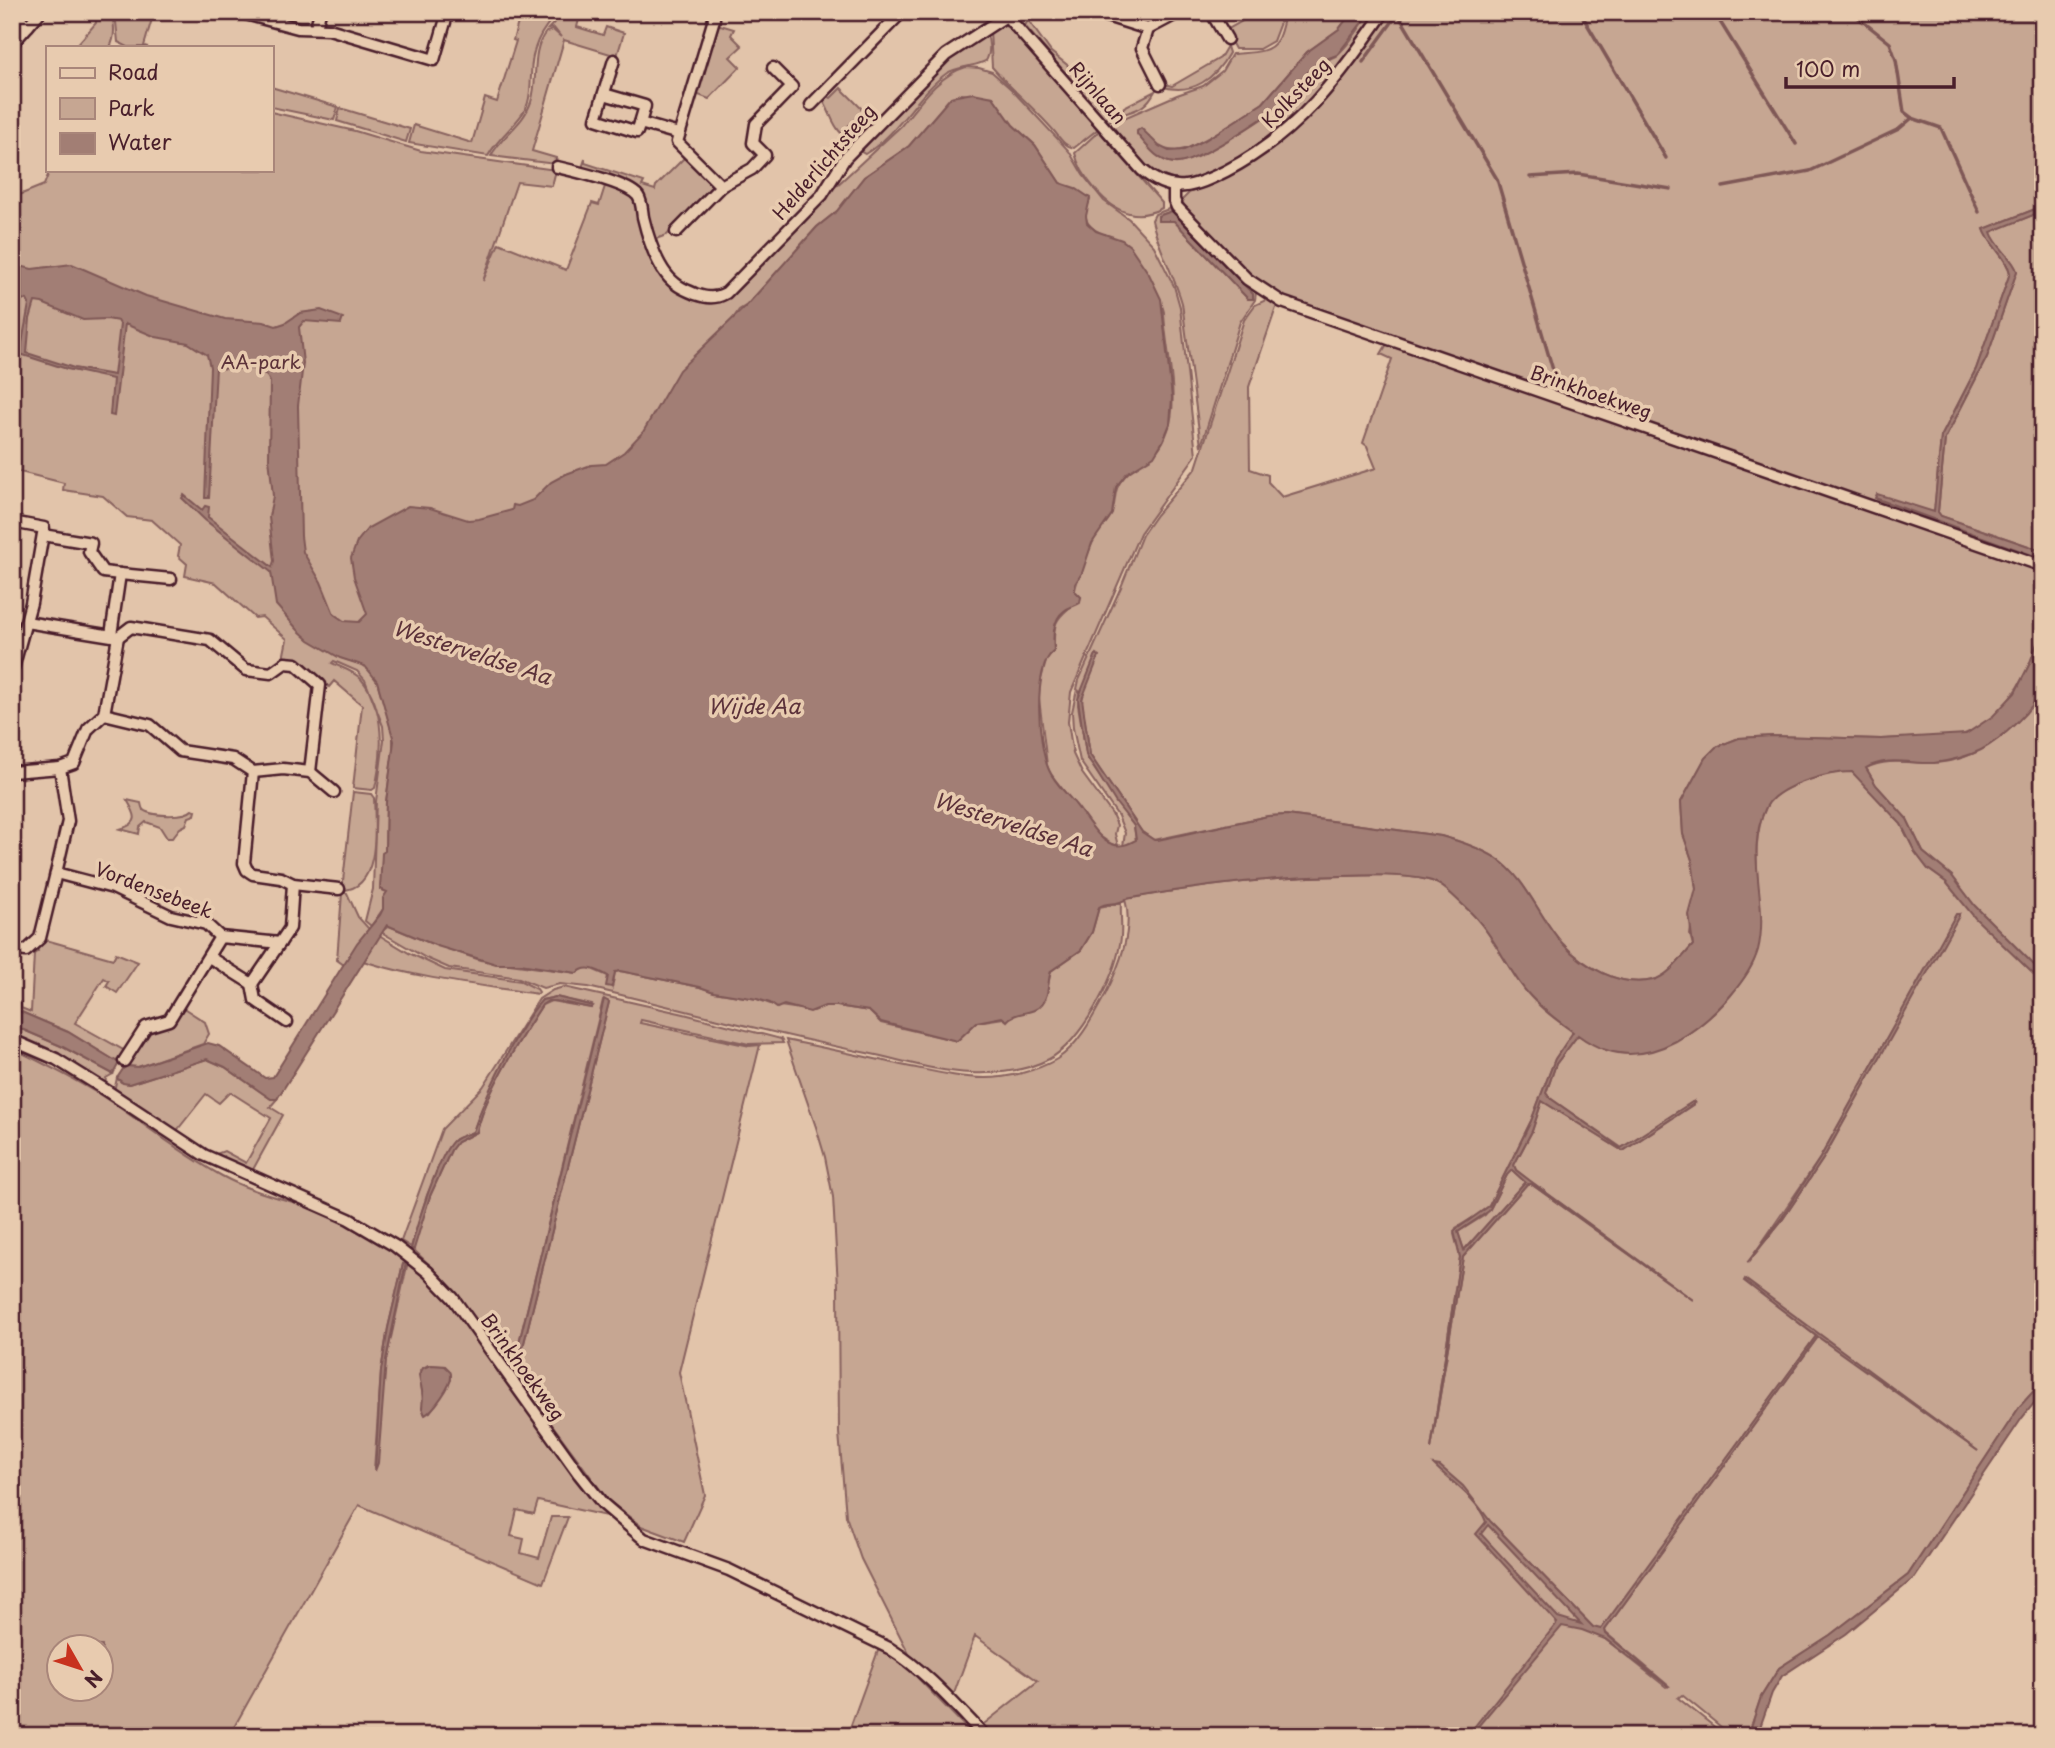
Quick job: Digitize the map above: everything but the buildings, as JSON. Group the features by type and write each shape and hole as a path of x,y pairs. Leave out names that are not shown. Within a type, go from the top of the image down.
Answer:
{"street":[{"path":"12,12 28,26"},
{"path":"12,44 40,12"},
{"path":"238,12 298,28 329,29 434,60 448,12"},
{"path":"316,27 320,12"},
{"path":"712,12 714,19 677,142 721,186"},
{"path":"811,105 902,12"},
{"path":"1094,12 1148,29"},
{"path":"1160,84 1142,48 1148,29 1180,12"},
{"path":"1211,12 1227,39"},
{"name":"Kolksteeg","path":"1174,187 1205,181 1262,150 1285,133 1333,84 1384,12"},
{"name":"Rijnlaan","path":"1007,13 1142,170 1156,180 1174,187"},
{"name":"Helderlichtsteeg","path":"557,167 595,176 636,194 652,244 668,276 677,286 698,295 714,298 720,296 818,200 845,158 946,55 1007,13"},
{"path":"604,94 645,106 637,132 596,119 614,60"},
{"path":"676,232 721,186 752,169 765,155 753,143 756,124 792,87 773,68"},
{"path":"640,123 679,134"},
{"path":"12,124 16,132 12,147"},
{"name":"Brinkhoekweg","path":"1174,187 1177,207 1247,279 1282,302 2043,566"},
{"path":"12,522 44,528 26,622 12,672"},
{"path":"43,535 91,543 89,552 103,572 170,579"},
{"path":"12,772 60,768 74,763 88,729 104,714 120,574"},
{"path":"26,622 114,636 131,627 210,640 246,670 271,673 285,663 296,664 320,685 310,772"},
{"path":"104,714 150,725 180,751 233,759 253,772 283,769 310,772 334,792"},
{"path":"12,949 26,951 40,938 68,821 60,768"},
{"path":"253,772 244,863 247,870 253,874 281,878 293,884 339,889"},
{"name":"Vordensebeek","path":"56,873 113,888 171,916 206,924 220,937 280,943"},
{"path":"288,1022 255,1000 252,984 290,928 293,884"},
{"name":"Vordensebeek","path":"124,1061 146,1027 169,1020 220,937"},
{"path":"209,957 252,984"},
{"name":"Brinkhoekweg","path":"12,1040 56,1059 204,1155 349,1219 395,1246 441,1284 579,1474 603,1504 623,1523 644,1539 729,1570 890,1648 925,1675 985,1736"}],"green space":[{"path":"95,12 112,12 114,35 110,46 76,46 96,23"},
{"path":"115,12 154,12 144,46 126,46 118,42"},
{"path":"521,12 559,12 542,33 535,49 531,66 530,96 526,108 488,156 409,143 414,125 472,143 485,98 497,102 516,41 513,40"},
{"path":"564,12 581,12 577,27 603,35 606,27 624,33 617,56 564,40 532,151 556,158 555,164 491,156 528,110 533,93 538,48 546,32 553,30 561,37 554,28 548,29"},
{"path":"1258,12 1284,12 1273,41 1259,49 1235,49 1225,31"},
{"path":"1287,12 1352,12 1339,29 1307,52 1263,103 1219,132 1189,148 1176,151 1163,149 1137,134 1149,148 1168,162 1183,162 1213,149 1273,110 1309,70 1342,51 1370,12 1381,12 1344,64 1310,105 1250,154 1204,178 1173,179 1148,167 1110,124 1203,86 1222,71 1232,54 1269,48 1279,37"},
{"path":"1389,12 2043,12 2043,206 1984,229 2010,273 1976,369 1941,437 1934,512 1876,499 2043,559 2043,563 1289,299 1246,273 1186,211 1182,200 1189,193 1257,157 1295,129 1338,82"},
{"path":"1028,20 1051,52 1085,79 1105,108 1122,111 1124,107 1155,91 1139,108 1108,122 1025,26"},
{"path":"717,24 734,29 731,35 742,46 730,57 740,67 709,99 696,94"},
{"path":"1002,25 1010,28 1098,129 1074,148 1063,142 992,67 990,30"},
{"path":"986,32 989,49 985,61 947,73 877,146 865,154 858,150 953,54"},
{"path":"1227,46 1229,53 1223,62 1202,83 1184,89 1163,87 1164,84 1172,86 1220,58"},
{"name":"AA-park","path":"966,67 992,72 1011,89 1069,151 1083,175 1104,201 1129,219 1154,246 1174,286 1180,307 1196,455 1140,533 1071,692 1068,722 1073,754 1082,773 1112,814 1117,825 1115,834 1118,846 1098,835 1050,773 1038,690 1047,658 1054,651 1056,624 1062,614 1081,597 1075,591 1078,580 1098,532 1111,515 1118,486 1132,469 1155,453 1168,430 1173,403 1164,312 1155,288 1142,268 1088,224 1086,213 1090,200 1060,183 1035,145 1013,125 993,97 960,94 951,97 909,146 864,177 837,211 817,227 747,305 739,310 639,455 369,613 341,658 360,664 370,671 377,681 393,735 380,889 387,892 383,909 371,926 365,921 373,889 376,801 384,740 383,726 376,709 381,746 375,788 353,788 362,705 334,681 329,687 297,659 283,659 287,639 262,617 255,618 216,583 185,576 187,564 178,556 180,545 152,520 127,517 103,496 63,490 64,483 12,470 12,198 44,185 49,172 273,172 273,112 355,131 421,151 556,170 552,186 517,182 483,281 499,243 566,270 592,203 599,205 606,183 636,199 664,277 712,301 901,126 938,83","holes":["334,661 357,671 365,680 369,691 361,679 351,672 332,663"]},
{"path":"273,88 338,107 334,120 273,107"},
{"path":"841,88 864,111 841,133 821,98 825,94 831,98"},
{"path":"340,108 410,129 406,142 337,121"},
{"path":"1099,131 1162,203 1162,208 1146,213 1129,213 1112,205 1095,189 1082,171 1075,153"},
{"path":"686,156 712,184 712,189 667,235 656,239 650,228 643,198 582,168 585,159 585,163 644,182 642,186 655,190"},
{"path":"1174,207 1256,292 1255,300 1240,322 1201,446 1182,303 1155,231 1152,220 1155,214","holes":["1172,211 1253,299 1248,299 1174,221 1158,221 1158,216"]},
{"path":"2043,211 2043,551 1941,516 1938,512 1945,439 1987,357 2017,271 1990,232"},
{"path":"1270,298 1278,302 1249,387 1250,469 1268,475 1268,482 1282,497 1376,468 1367,446 1363,443 1392,359 1381,354 1387,344 1393,343 2043,570 2042,629 2021,681 1995,715 1972,731 1958,736 1881,739 1773,736 1739,738 1716,747 1705,758 1681,802 1683,834 1692,860 1696,889 1690,935 1693,945 1670,970 1653,980 1640,982 1615,978 1580,960 1562,943 1507,867 1483,851 1441,836 1287,815 1268,816 1154,840 1142,832 1090,755 1083,695 1079,691 1078,705 1087,758 1134,826 1136,840 1123,846 1125,833 1118,816 1080,761 1072,712 1079,680 1142,535 1196,468 1244,320 1255,305"},
{"path":"2043,685 2043,974 1975,906 1952,876 1923,852 1907,819 1876,785 1866,768 1890,762 1949,761 1982,749 2011,728"},
{"path":"1852,771 1901,824 1915,852 1928,869 1946,882 1985,927 2043,983 2043,1381 2020,1406 1908,1575 1830,1635 1779,1668 1761,1697 1748,1736 1732,1736 1682,1695 1678,1698 1726,1736 989,1736 980,1727 1038,1681 975,1636 952,1699 909,1654 861,1559 846,1516 839,1433 838,1286 833,1197 825,1157 786,1040 974,1078 1022,1073 1041,1067 1065,1053 1090,1021 1105,995 1124,948 1128,923 1125,899 1288,878 1397,876 1439,884 1475,916 1530,996 1551,1016 1574,1032 1555,1059 1531,1121 1489,1206 1456,1228 1454,1234 1460,1257 1431,1449 1463,1257 1527,1184 1531,1184 1693,1300 1529,1180 1516,1170 1514,1165 1532,1131 1542,1101 1623,1151 1694,1104 1694,1101 1622,1148 1546,1093 1556,1064 1578,1035 1599,1046 1620,1051 1641,1051 1661,1046 1699,1026 1731,995 1750,968 1757,950 1760,914 1757,842 1766,807 1772,799 1792,786","holes":["1959,914 1823,1159 1783,1219 1748,1263 1820,1158 1956,915","1744,1280 1978,1451 1821,1338 1817,1338 1605,1630 1669,1686 1666,1687 1583,1625 1491,1522 1593,1627 1599,1630 1603,1628 1816,1336"]},
{"path":"353,792 371,794 374,798 375,839 370,868 364,879 355,887 342,890"},
{"path":"127,800 141,803 144,810 157,814 178,815 196,811 172,838 167,838 160,827 146,822 140,827 139,834 120,829 127,827 135,818"},
{"path":"342,893 347,893 358,917 369,929 344,965 337,960"},
{"path":"1121,903 1121,934 1117,959 1103,992 1084,1025 1061,1051 1049,1059 1021,1069 991,1073 932,1068 588,987 560,984 543,988 519,978 449,968 381,932 389,926 480,960 576,973 587,967 608,976 612,987 615,972 620,971 757,999 773,1005 814,1011 825,1006 837,1006 869,1011 881,1023 957,1041 977,1022 1010,1017 1045,999 1051,971 1081,950 1092,932 1099,907"},
{"path":"379,935 445,970 521,981 539,992 538,994 450,981 363,961"},
{"path":"46,940 113,959 116,953 138,962 117,993 106,986 109,981 104,978 75,1023 125,1051 119,1063 68,1032 12,1008 12,1000 21,1003 21,1008 31,1012 34,954 38,951 36,948"},
{"path":"564,987 684,1014 781,1039 783,1043 749,1044 641,1020 640,1023 750,1046 760,1045 679,1372 705,1495 684,1542 641,1526 608,1500 444,1279 413,1249 430,1196 451,1150 457,1142 477,1132 496,1083 542,1005 551,1001 591,1008 592,1005 556,997 542,1000 503,1064 473,1132 455,1139 448,1148 427,1195 411,1247 401,1241 442,1129 483,1087 539,999","holes":["603,1000 609,1002 517,1371 513,1367"]},
{"path":"182,1007 205,1022 209,1034 203,1044 138,1067 125,1066 147,1031"},
{"path":"12,1025 61,1046 113,1074 106,1078 105,1086 12,1037"},
{"path":"12,1048 102,1096 222,1176 351,1224 412,1264 439,1287 606,1516 538,1501 534,1514 517,1510 511,1536 524,1539 521,1553 539,1558 551,1517 568,1517 543,1583 359,1505 229,1736 12,1736","holes":["403,1264 407,1266 386,1360 374,1470 381,1371","428,1365 445,1366 451,1374 451,1380 430,1412 424,1413 420,1370"]},
{"path":"207,1059 225,1067 271,1099 277,1099 270,1107 283,1115 250,1175 214,1158 216,1154 224,1151 246,1163 271,1118 230,1092 219,1103 206,1094 175,1133 114,1091 117,1078 129,1084"},
{"path":"1512,1170 1525,1182 1464,1250 1458,1232 1485,1215"},
{"path":"879,1648 911,1671 974,1736 847,1736"}],"water":[{"path":"1352,12 1370,12 1337,55 1311,69 1274,110 1213,149 1184,162 1169,162 1153,153 1137,134 1141,128 1159,146 1169,151 1184,150 1205,140 1263,103 1307,52 1339,29"},
{"name":"Wijde Aa","path":"973,93 993,97 1013,125 1035,145 1060,183 1075,188 1090,198 1087,223 1096,231 1122,240 1130,246 1149,274 1161,299 1172,398 1170,424 1154,456 1127,473 1116,487 1112,514 1092,543 1082,573 1075,584 1075,591 1081,597 1080,603 1064,611 1055,624 1054,651 1047,659 1040,689 1042,744 1049,770 1100,837 1108,842 1125,845 1136,840 1134,826 1086,755 1078,699 1096,654 1099,656 1082,699 1090,755 1142,832 1154,840 1268,816 1287,815 1441,836 1483,851 1507,867 1562,943 1580,960 1615,978 1640,982 1653,980 1670,970 1693,945 1689,915 1696,889 1692,860 1683,834 1681,802 1705,758 1716,747 1739,738 1773,736 1881,739 1966,734 1993,716 2015,693 2043,627 2043,685 2026,713 1998,739 1976,752 1952,760 1934,763 1891,761 1866,768 1876,785 1907,819 1923,852 1952,876 1975,906 2043,974 2043,983 1975,918 1946,882 1928,869 1915,852 1901,824 1852,772 1818,777 1781,792 1766,807 1760,825 1757,861 1761,932 1756,956 1739,985 1719,1008 1691,1032 1659,1049 1624,1054 1606,1050 1578,1035 1556,1064 1546,1093 1621,1148 1692,1102 1695,1103 1623,1151 1542,1101 1532,1131 1514,1165 1516,1170 1529,1180 1693,1300 1531,1184 1527,1184 1463,1257 1431,1449 1460,1257 1454,1231 1489,1206 1531,1121 1555,1059 1573,1032 1544,1009 1525,989 1472,914 1443,887 1428,880 1375,875 1261,880 1180,890 1102,905 1099,907 1092,932 1081,950 1051,971 1046,996 1038,1008 1015,1015 1007,1021 1002,1017 977,1022 957,1041 881,1022 869,1011 837,1006 825,1006 810,1012 784,1005 777,1008 757,999 620,971 615,972 612,987 606,986 608,976 592,969 577,973 520,964 496,964 437,946 387,925 277,1099 271,1099 225,1067 207,1059 129,1084 117,1078 125,1066 138,1067 208,1043 219,1046 265,1078 273,1077 357,943 383,909 383,898 387,892 380,889 382,853 385,851 386,802 394,741 377,681 365,666 340,658 309,640 298,630 276,605 271,572 205,520 182,498 184,495 202,510 205,506 209,507 208,517 272,567 274,561 269,517 273,496 269,458 270,382 264,373 250,368 216,368 209,498 205,498 210,367 207,355 188,343 156,337 125,324 114,416 110,415 113,379 67,369 20,354 29,304 27,300 12,298 12,264 32,269 72,264 146,296 225,319 264,322 276,326 300,313 321,310 343,318 341,324 304,321 299,327 303,363 298,406 301,536 303,552 321,582 334,614 344,621 359,622 367,614 354,577 351,558 357,542 368,528 408,506 430,508 468,520 512,510 513,505 518,506 533,500 551,482 566,474 591,465 606,464 624,452 643,432 679,370 747,305 817,227 837,211 864,177 909,146 951,97","holes":["35,302 83,320 118,321 120,324 114,375 74,368 27,353 30,319","1512,1170 1525,1182 1464,1250 1458,1232 1489,1211"]},
{"path":"2043,206 2043,211 1991,232 2017,271 1987,357 1945,439 1938,512 1941,516 2043,551 2043,559 1875,498 1877,494 1934,512 1941,437 1976,369 2010,273 1984,229"},
{"path":"1172,211 1253,294 1253,299 1248,299 1174,221 1158,221 1158,216"},
{"path":"1956,914 1959,916 1823,1159 1783,1219 1747,1263 1782,1217 1820,1158"},
{"path":"556,997 593,1006 591,1008 556,1001 548,1001 542,1005 495,1084 477,1132 457,1142 451,1150 430,1196 414,1249 411,1249 428,1192 447,1149 455,1139 473,1132 493,1082 523,1027 542,1000"},
{"path":"604,999 609,1002 517,1371 513,1367"},
{"path":"12,1008 68,1032 119,1063 113,1074 61,1046 12,1025"},
{"path":"406,1263 386,1360 378,1463 375,1471 381,1371 388,1328 403,1264"},
{"path":"1745,1279 1978,1451 1818,1337 1605,1630 1606,1634 1669,1687 1605,1639 1562,1626 1470,1736 1467,1736 1557,1623 1476,1534 1486,1522 1482,1514 1471,1498 1434,1465 1440,1466 1463,1486 1491,1522 1593,1627 1601,1629 1816,1336 1744,1281","holes":["1488,1525 1581,1624 1558,1617 1481,1534"]},
{"path":"431,1365 445,1366 451,1376 441,1397 425,1415 419,1375 423,1368"},
{"path":"2043,1381 2043,1392 2022,1418 1914,1578 1846,1634 1782,1676 1772,1693 1757,1736 1748,1736 1761,1697 1779,1668 1830,1635 1908,1575 2020,1406"}],"waterway":[{"path":"1580,12 1666,158"},
{"path":"1714,12 1796,144"},
{"path":"1851,12 1890,43 1896,60 1904,112 1912,118 1941,128 1979,212"},
{"path":"1398,14 1497,179 1555,377"},
{"path":"1363,62 1398,14"},
{"path":"1723,187 1810,171 1899,129 1912,118"},
{"path":"1530,177 1578,174 1671,189"}],"water label":[{"name":"Westerveldse Aa","path":"472,653"},
{"name":"Westerveldse Aa","path":"1013,825"}]}
